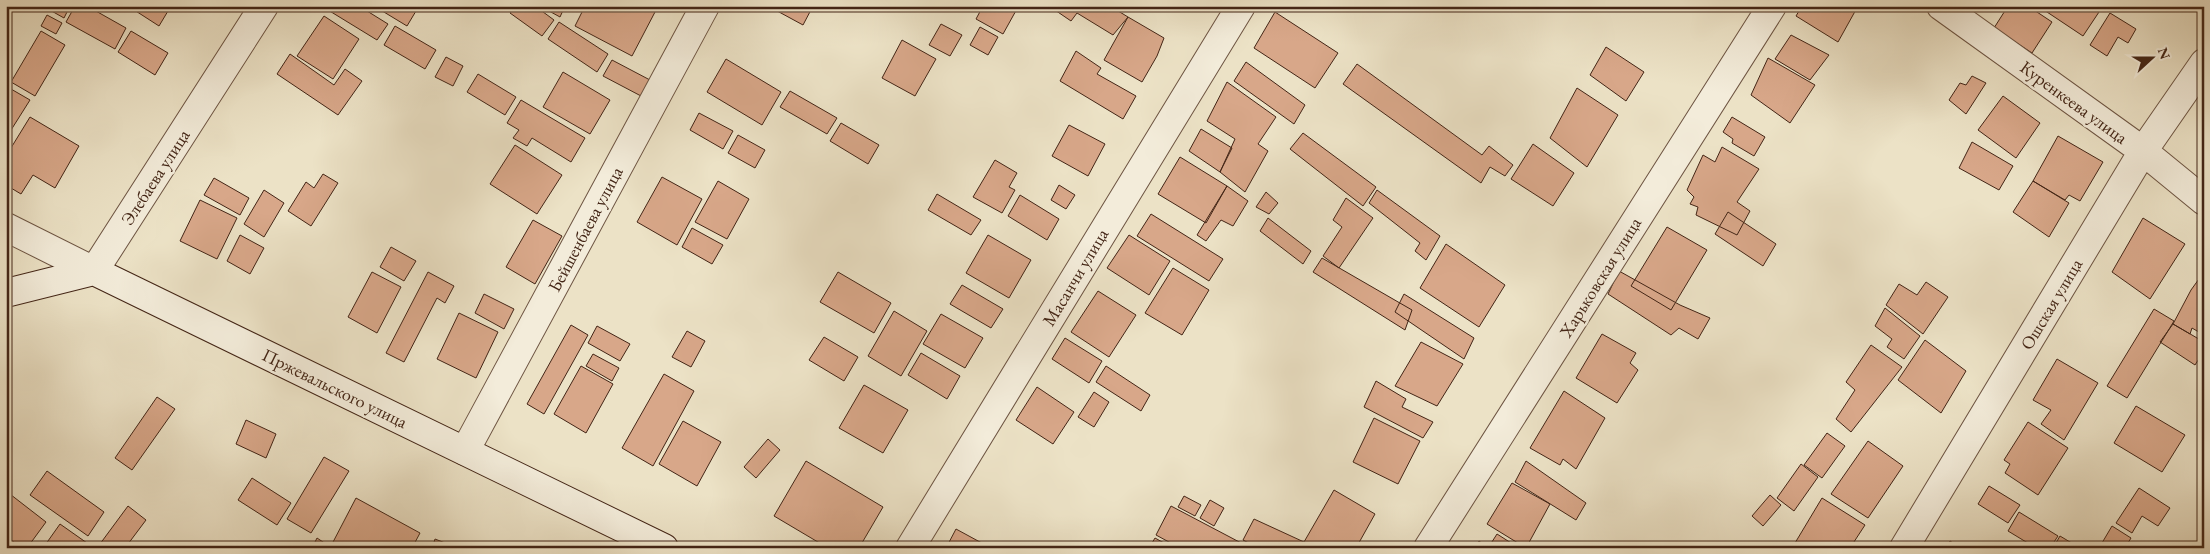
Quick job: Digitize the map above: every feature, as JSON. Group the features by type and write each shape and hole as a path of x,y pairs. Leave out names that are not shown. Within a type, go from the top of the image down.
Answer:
{"street":[{"name":"Элебаева улица","path":"94,271 264,6"},
{"name":"Бейшенбаева улица","path":"465,451 704,6"},
{"name":"Масанчи улица","path":"910,548 1241,6"},
{"name":"Харьковская улица","path":"1428,548 1772,6"},
{"name":"Куренкеева улица","path":"1941,6 2143,151 2204,201"},
{"name":"Ошская улица","path":"1904,548 2143,151 2204,63"},
{"name":"Пржевальского улица","path":"6,227 664,548"},
{"path":"6,293 94,271"}],"building":[{"path":"50,6 70,6 64,18 48,9"},
{"path":"75,6 87,6 126,28 115,49 66,22"},
{"path":"128,6 171,6 159,26"},
{"path":"330,6 359,6 388,24 377,40 328,10"},
{"path":"374,6 419,6 407,26"},
{"path":"515,6 535,6 554,20 542,36 510,13"},
{"path":"540,6 565,6 560,17"},
{"path":"585,6 645,6 655,12 632,56 575,26"},
{"path":"768,6 813,6 803,25"},
{"path":"983,6 1018,7 1003,34 976,19"},
{"path":"1049,6 1110,6 1128,17 1113,35 1077,13 1071,21"},
{"path":"1802,6 1858,6 1838,42 1796,16"},
{"path":"2008,6 2028,6 2052,22 2032,53 1994,28"},
{"path":"2038,6 2103,6 2083,36"},
{"path":"1275,12 1338,53 1315,88 1254,48"},
{"path":"2110,13 2136,29 2128,43 2118,37 2107,56 2090,45"},
{"path":"47,15 62,23 56,34 41,26"},
{"path":"324,16 359,39 333,79 297,56"},
{"path":"1128,17 1164,38 1157,56 1142,82 1104,60"},
{"path":"559,22 608,54 597,72 548,39"},
{"path":"941,24 962,35 950,56 929,45"},
{"path":"395,26 436,50 425,69 384,45"},
{"path":"980,27 998,37 988,55 970,45"},
{"path":"41,31 65,45 35,96 11,82"},
{"path":"131,31 168,53 155,75 118,52"},
{"path":"1791,35 1829,55 1810,80 1775,59"},
{"path":"902,40 936,59 915,96 882,78"},
{"path":"1606,47 1644,72 1626,101 1590,75"},
{"path":"1076,51 1101,68 1097,74 1136,96 1123,119 1060,81"},
{"path":"290,54 334,85 345,69 362,81 338,115 277,74"},
{"path":"446,57 463,66 453,86 435,77"},
{"path":"1768,58 1815,85 1790,123 1751,95"},
{"path":"726,59 781,92 762,125 707,92"},
{"path":"612,60 650,80 641,96 603,76"},
{"path":"1246,62 1305,105 1294,124 1234,81"},
{"path":"1357,64 1482,155 1489,146 1513,165 1505,176 1490,167 1481,183 1343,84"},
{"path":"563,72 610,100 590,134 543,107"},
{"path":"478,74 516,97 505,115 467,92"},
{"path":"1972,76 1986,83 1966,114 1949,100 1960,83 1966,85"},
{"path":"1227,82 1276,117 1258,144 1268,151 1245,192 1220,172 1235,139 1207,121"},
{"path":"1577,88 1618,115 1587,167 1550,138"},
{"path":"11,89 30,100 6,138 6,97"},
{"path":"790,91 837,118 827,134 780,107"},
{"path":"2003,96 2040,123 2016,158 1978,130"},
{"path":"521,100 585,138 571,162 532,138 527,146 513,138 519,130 507,123"},
{"path":"699,113 733,131 723,149 690,130"},
{"path":"30,117 79,146 55,188 33,175 21,194 6,185 6,168 10,162 6,159 6,156"},
{"path":"1732,117 1765,137 1754,156 1732,143 1733,139 1723,132"},
{"path":"841,123 879,145 868,164 830,141"},
{"path":"1069,125 1105,144 1088,176 1052,156"},
{"path":"1201,129 1232,148 1220,172 1189,151"},
{"path":"1303,133 1376,187 1363,206 1290,149"},
{"path":"738,135 765,150 755,168 728,153"},
{"path":"2058,136 2103,162 2080,201 2069,195 2065,200 2033,181"},
{"path":"1972,142 2013,166 1999,190 1959,168"},
{"path":"1533,144 1574,173 1553,206 1511,179"},
{"path":"515,145 562,175 537,214 490,184"},
{"path":"1722,147 1759,169 1737,202 1750,211 1737,235 1696,215 1698,207 1690,204 1694,197 1687,190 1703,155 1715,162"},
{"path":"1180,157 1227,186 1206,223 1158,194"},
{"path":"995,160 1017,173 1009,187 1015,190 1002,213 973,197"},
{"path":"323,174 338,183 311,226 288,211 306,182 314,188"},
{"path":"662,177 702,199 677,245 637,222"},
{"path":"214,178 249,198 240,215 204,195"},
{"path":"718,181 749,199 727,239 695,222"},
{"path":"2033,181 2069,203 2049,237 2013,212"},
{"path":"1059,185 1075,195 1066,209 1051,200"},
{"path":"1227,186 1248,201 1233,226 1221,220 1206,241 1197,235"},
{"path":"264,190 284,203 264,237 244,224"},
{"path":"1377,190 1440,236 1426,260 1415,251 1420,243 1369,203"},
{"path":"1266,192 1278,203 1269,214 1256,207"},
{"path":"937,194 981,220 971,235 928,210"},
{"path":"1020,195 1059,219 1047,240 1008,216"},
{"path":"1346,198 1373,218 1339,268 1323,256 1342,227 1333,220"},
{"path":"200,200 237,218 217,259 180,241"},
{"path":"1728,212 1776,244 1763,266 1715,234"},
{"path":"1151,214 1223,259 1209,281 1137,236"},
{"path":"1268,218 1311,251 1303,264 1260,231"},
{"path":"2143,218 2185,244 2150,299 2112,272"},
{"path":"533,220 562,236 535,284 506,267"},
{"path":"1667,227 1707,250 1671,310 1631,286"},
{"path":"692,228 723,245 712,264 682,247"},
{"path":"240,235 264,248 250,274 227,261"},
{"path":"988,235 1031,260 1009,298 966,273"},
{"path":"1129,235 1170,261 1149,295 1107,268"},
{"path":"1446,244 1505,285 1479,327 1420,288"},
{"path":"391,247 416,261 404,281 380,267"},
{"path":"1322,258 1412,310 1405,330 1313,272"},
{"path":"1173,268 1209,290 1182,335 1145,313"},
{"path":"1619,271 1680,305 1710,318 1698,339 1679,328 1671,335 1608,294"},
{"path":"372,272 401,287 377,333 348,317"},
{"path":"428,272 454,286 445,303 437,298 404,362 386,353"},
{"path":"838,272 891,303 874,333 820,302"},
{"path":"2204,272 2204,335 2192,328 2190,334 2173,324 2191,290"},
{"path":"1926,282 1948,297 1923,334 1886,305 1899,284 1917,295"},
{"path":"962,285 1003,309 991,328 950,304"},
{"path":"1098,291 1136,315 1109,357 1071,332"},
{"path":"484,294 514,309 504,329 475,313"},
{"path":"1404,294 1474,338 1464,359 1395,312"},
{"path":"1885,308 1920,336 1904,359 1887,347 1892,339 1875,326"},
{"path":"2154,309 2174,321 2127,398 2107,386"},
{"path":"894,311 927,331 901,376 868,356"},
{"path":"459,313 498,332 476,378 437,359"},
{"path":"941,314 983,338 965,368 923,344"},
{"path":"2173,324 2204,342 2204,351 2195,365 2160,342"},
{"path":"571,325 588,335 544,414 527,404"},
{"path":"597,326 630,344 620,361 588,343"},
{"path":"687,331 705,341 691,367 672,357"},
{"path":"1602,334 1636,353 1630,363 1638,370 1617,403 1576,378"},
{"path":"824,337 858,357 844,381 809,360"},
{"path":"1065,338 1102,361 1089,383 1052,359"},
{"path":"1925,340 1966,371 1941,413 1898,380"},
{"path":"1421,342 1463,364 1437,406 1395,386"},
{"path":"1871,345 1902,367 1851,432 1836,419 1855,390 1846,382"},
{"path":"921,353 960,376 947,399 908,375"},
{"path":"593,354 619,368 612,381 586,366"},
{"path":"2057,359 2098,383 2064,440 2041,424 2051,410 2033,400"},
{"path":"581,366 613,384 586,433 554,414"},
{"path":"1106,366 1150,395 1141,411 1096,382"},
{"path":"664,374 694,391 653,466 622,448"},
{"path":"1376,381 1406,399 1402,407 1433,422 1423,438 1364,407"},
{"path":"864,385 908,410 883,453 839,428"},
{"path":"1037,387 1074,412 1053,444 1016,420"},
{"path":"1564,391 1605,418 1576,469 1563,459 1560,465 1530,448"},
{"path":"1094,392 1109,402 1094,427 1078,417"},
{"path":"157,397 175,409 132,470 115,458"},
{"path":"2136,406 2185,435 2162,472 2114,443"},
{"path":"1374,418 1420,441 1398,484 1353,462"},
{"path":"246,420 276,434 266,458 236,444"},
{"path":"683,421 721,442 697,486 659,464"},
{"path":"2028,422 2068,448 2038,495 2005,473 2010,464 2004,460"},
{"path":"1827,433 1845,446 1822,478 1804,465"},
{"path":"768,439 780,450 756,478 744,467"},
{"path":"1868,441 1903,466 1868,518 1831,494"},
{"path":"324,457 349,471 311,533 287,519"},
{"path":"806,461 883,507 859,548 828,548 774,516"},
{"path":"1526,461 1586,503 1576,520 1515,482"},
{"path":"1801,464 1818,477 1794,511 1777,498"},
{"path":"47,471 104,512 88,536 30,495"},
{"path":"252,478 291,503 277,525 238,500"},
{"path":"1512,483 1550,504 1526,548 1487,524"},
{"path":"1989,486 2020,505 2008,523 1978,504"},
{"path":"2139,488 2170,508 2158,526 2142,516 2132,533 2116,523"},
{"path":"1334,490 1375,514 1356,548 1258,548 1243,540 1254,519 1304,542"},
{"path":"6,491 46,522 27,548 21,548 6,536"},
{"path":"1770,495 1781,505 1763,526 1752,516"},
{"path":"1184,496 1201,505 1195,516 1178,507"},
{"path":"356,498 420,533 412,548 340,548 332,544"},
{"path":"1822,498 1865,525 1850,548 1803,548 1795,543"},
{"path":"1210,500 1224,508 1214,526 1200,518"},
{"path":"128,506 146,520 125,548 97,548"},
{"path":"1171,506 1245,545 1243,548 1180,548 1156,535"},
{"path":"2019,512 2058,536 2050,548 2036,548 2008,531"},
{"path":"60,524 87,543 83,548 43,548"},
{"path":"2112,526 2131,538 2125,548 2099,548"},
{"path":"956,529 991,548 946,548"},
{"path":"1497,534 1519,548 1488,548"},
{"path":"2060,536 2080,548 2053,548"},
{"path":"317,538 332,548 312,548"},
{"path":"1155,538 1173,548 1149,548"},
{"path":"435,539 458,548 432,548"},
{"path":"1479,541 1488,548 1475,548"},
{"path":"1950,541 1960,548 1946,548"}]}
